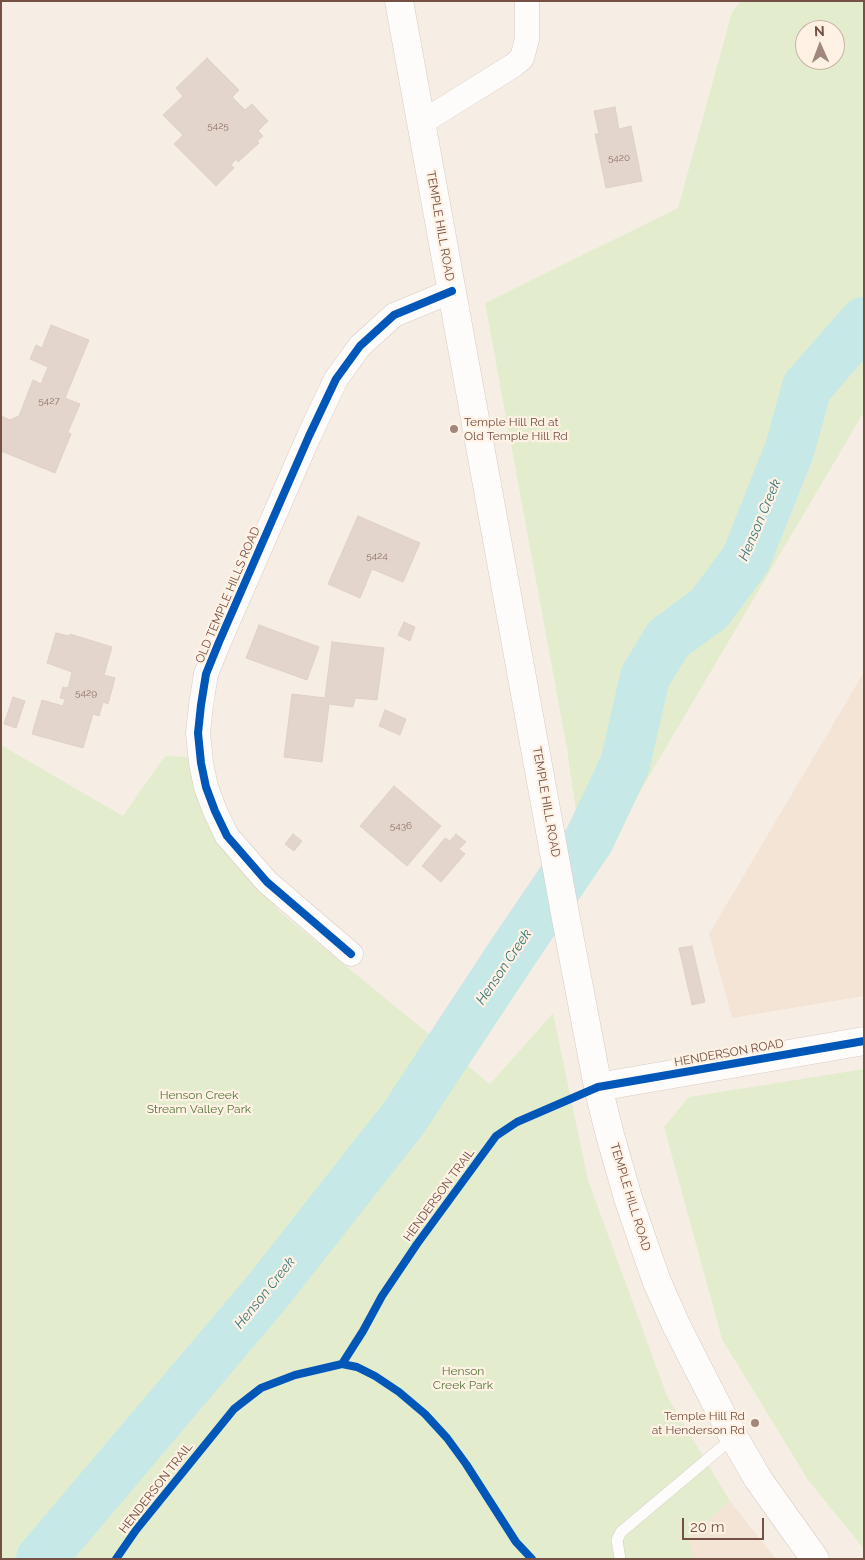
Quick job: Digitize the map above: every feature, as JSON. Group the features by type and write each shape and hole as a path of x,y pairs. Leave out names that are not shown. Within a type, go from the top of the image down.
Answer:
{"main road":[{"name":"TEMPLE HILL ROAD","path":"399,1 598,1087 628,1198 657,1282 677,1327 758,1479 815,1559"},
{"name":"HENDERSON ROAD","path":"598,1087 864,1041"}],"street":[{"path":"421,123 514,65 522,58 528,39 527,1"},
{"name":"OLD TEMPLE HILLS ROAD","path":"351,954 267,882 227,836 206,787 201,763 198,733 206,674 309,436 336,379 360,346 394,316 452,291"}],"lane":[{"path":"620,1559 617,1540 620,1532 734,1437"}],"shaded area":[{"path":"864,672 864,996 732,1018 709,934"},
{"path":"730,1501 776,1559 686,1559 682,1544"}],"green space":[{"path":"741,1 864,1 864,412 586,883 567,749 485,303 678,208 732,12"},
{"path":"1,745 123,816 165,756 193,757 247,871 280,912 490,1084 553,1013 588,1180 667,1396 730,1501 689,1537 694,1559 1,1559"},
{"path":"864,1069 864,1549 808,1480 722,1339 664,1127 689,1097"}],"building":[{"path":"207,58 239,90 232,97 245,110 252,104 268,121 258,131 263,136 257,141 259,143 238,162 236,159 231,165 234,168 216,186 174,144 183,135 163,115 183,96 176,88"},
{"path":"615,107 619,129 631,126 642,181 606,188 595,134 599,134 594,111"},
{"path":"51,325 89,340 65,398 80,404 68,432 71,434 55,473 1,451 1,416 10,420 19,416 33,380 41,384 48,367 30,359 36,345 42,348"},
{"path":"358,516 420,543 403,582 372,569 360,598 328,584"},
{"path":"404,622 415,627 410,641 398,635"},
{"path":"259,625 319,647 307,680 246,658"},
{"path":"56,633 69,636 70,634 112,647 104,675 115,678 108,704 103,702 99,716 93,714 83,748 32,734 42,700 63,706 65,699 60,698 63,687 68,688 72,672 47,663"},
{"path":"332,642 384,648 377,700 355,698 353,707 329,704 322,762 284,757 292,694 325,698"},
{"path":"13,697 25,701 16,728 4,724"},
{"path":"385,710 406,719 400,735 379,726"},
{"path":"394,786 441,826 407,866 360,826"},
{"path":"293,834 302,841 294,851 285,844"},
{"path":"456,834 466,842 459,849 465,854 441,882 422,866 445,838 450,841"},
{"path":"692,946 705,1002 692,1005 679,948"}],"waterway":[{"name":"Henson Creek","path":"41,1559 267,1292 403,1119 589,840 625,764 645,677 668,639 709,609 746,559 789,451 807,387 864,322"}],"cycle path":[{"path":"351,954 267,882 227,836 206,787 201,763 198,733 201,705 206,674 219,642 309,436 336,379 360,346 394,315 452,291"},
{"name":"HENDERSON TRAIL","path":"342,1364 382,1296 417,1244 496,1136 517,1122 598,1087 864,1041"},
{"name":"HENDERSON TRAIL","path":"116,1559 136,1530 234,1409 261,1388 295,1375 342,1364 357,1367 375,1376 399,1392 425,1414 447,1438 516,1542 532,1559"}],"place":[{"name":"Temple Hill Rd at Old Temple Hill Rd","path":"454,429"},
{"name":"Temple Hill Rd at Henderson Rd","path":"755,1423"}],"park label":[{"name":"Henson Creek Stream Valley Park","path":"199,1102"},
{"name":"Henson Creek Park","path":"463,1378"}]}
